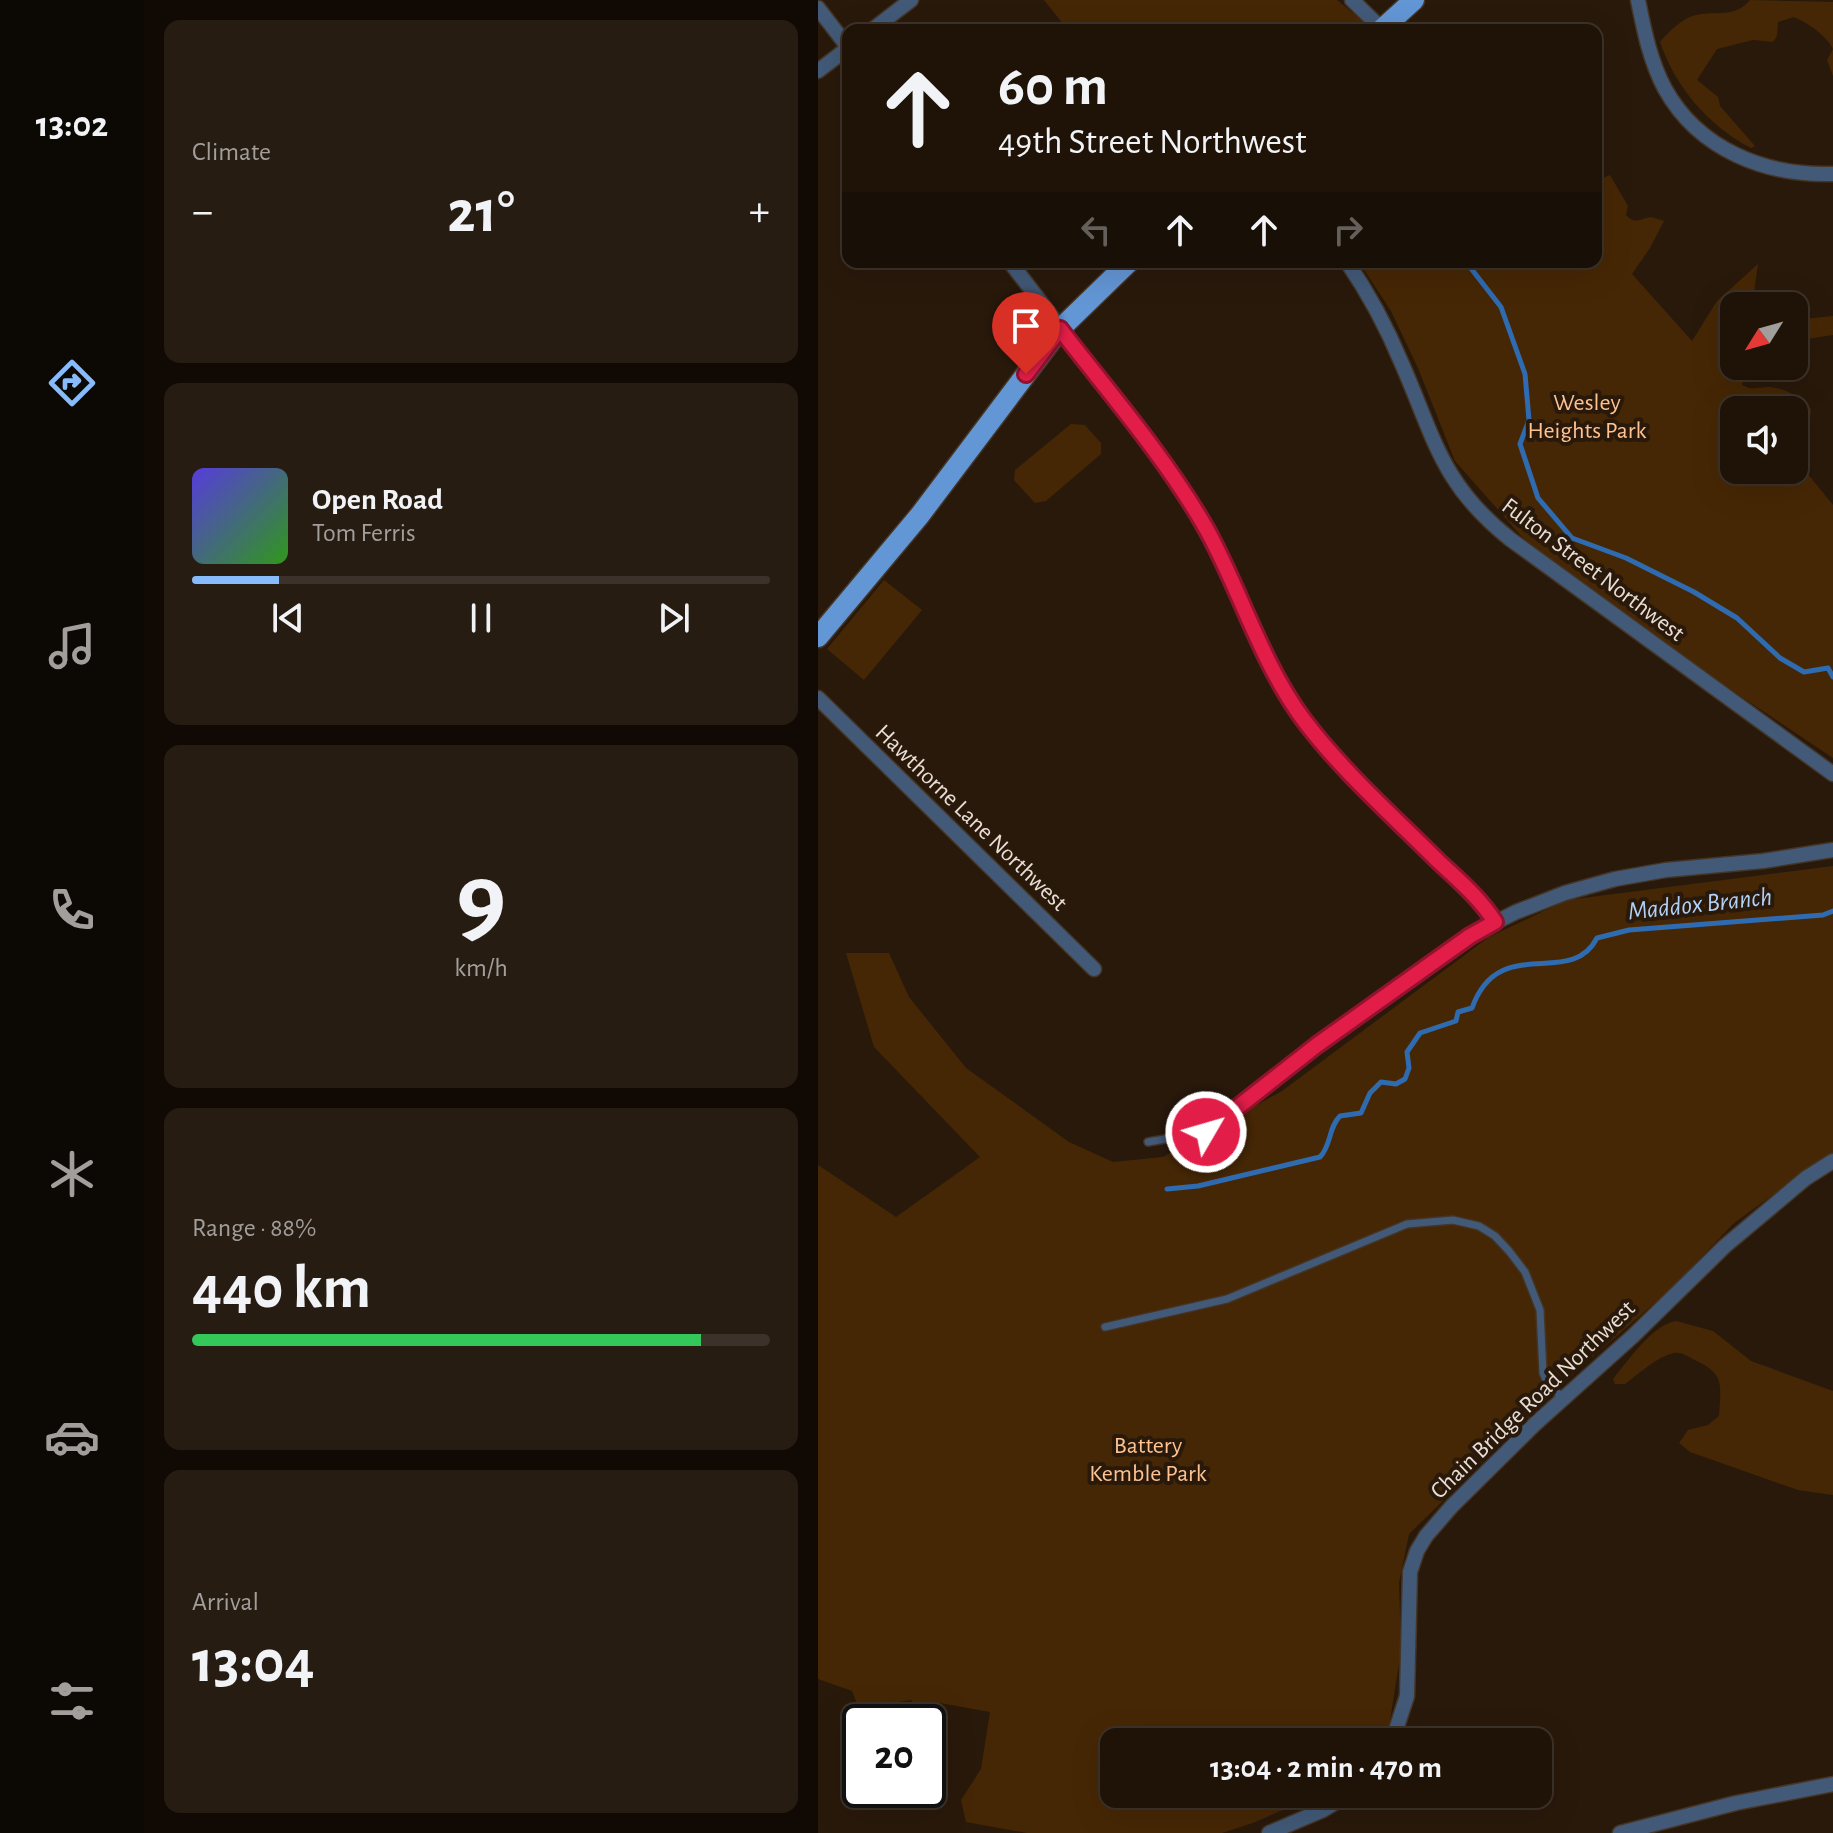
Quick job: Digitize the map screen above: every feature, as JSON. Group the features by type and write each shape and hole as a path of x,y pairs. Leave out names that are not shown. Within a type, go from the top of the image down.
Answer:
{"main road":[{"path":"1388,24 1414,0"},
{"path":"819,634 920,515 1060,329 1123,268"}],"street":[{"path":"880,24 911,0"},
{"path":"1352,0 1377,24"},
{"path":"1638,0 1647,44 1661,81 1673,101 1700,131 1724,149 1763,167 1800,174 1833,174"},
{"path":"818,8 842,40"},
{"path":"818,71 842,53"},
{"path":"1014,268 1160,458 1194,510 1297,711 1341,764 1475,897 1495,922"},
{"name":"Fulton Street Northwest","path":"1350,268 1387,331 1440,459 1456,485 1476,507 1510,539 1833,774"},
{"name":"Hawthorne Lane Northwest","path":"818,698 1094,969"},
{"path":"1317,1045 1470,936 1495,922 1565,893 1628,876 1833,850"},
{"name":"Chain Bridge Road Northwest","path":"1397,1728 1407,1696 1409,1578 1417,1551 1443,1516 1739,1233 1806,1178 1833,1161"},
{"path":"1620,1833 1736,1803 1833,1784"},
{"path":"1269,1833 1326,1808"}],"lane":[{"path":"1148,1142 1206,1132 1317,1045"},
{"path":"1105,1327 1227,1299 1407,1224 1453,1220 1479,1226 1495,1236 1525,1272 1540,1310 1543,1373 1548,1384 1563,1398"}],"green space":[{"path":"1044,0 1337,0 1363,21 1360,24 1063,24"},
{"path":"1750,0 1833,2 1833,49 1816,30 1794,17 1778,22 1777,36 1773,42 1753,40 1717,49 1697,80 1718,97 1720,106 1755,146 1751,148 1721,128 1695,104 1666,59 1660,42 1676,26 1691,17 1738,10"},
{"path":"1833,49 1833,76 1827,60"},
{"name":"Wesley Heights Park","path":"1610,175 1628,206 1626,215 1632,220 1651,217 1664,221 1632,274 1692,341 1720,298 1720,380 1743,380 1742,385 1746,387 1781,389 1795,396 1720,396 1720,484 1808,484 1808,474 1833,505 1833,758 1682,657 1523,538 1455,461 1418,368 1391,311 1363,268 1602,268 1602,178"},
{"name":"Wesley Heights Park","path":"1758,264 1754,292 1727,292"},
{"path":"1833,316 1833,335 1808,339 1808,319"},
{"path":"1071,424 1085,425 1101,443 1101,454 1046,501 1035,503 1014,480 1015,470"},
{"path":"884,580 922,610 864,680 827,649"},
{"name":"Battery Kemble Park","path":"1833,866 1833,1155 1816,1163 1733,1224 1673,1287 1573,1374 1409,1534 1399,1583 1401,1651 1388,1728 1100,1728 1100,1808 1287,1808 1222,1833 1027,1833 966,1822 961,1800 981,1769 990,1712 940,1703 914,1704 911,1700 857,1704 852,1691 818,1679 818,1165 896,1217 980,1157 874,1047 846,953 889,953 909,997 966,1068 1069,1142 1113,1162 1163,1157 1282,1091 1489,937 1567,900"},
{"path":"1676,1321 1713,1331 1751,1361 1833,1391 1833,1495 1798,1490 1690,1452 1679,1443 1688,1430 1708,1425 1719,1416 1719,1381 1703,1364 1682,1354 1667,1355 1625,1384 1615,1384 1613,1379 1641,1345 1658,1329"}],"waterway":[{"path":"1471,268 1501,307 1525,374 1529,420 1520,444 1538,498 1572,538 1626,558 1694,592 1737,618 1780,658 1804,672 1828,668 1833,677"},
{"name":"Maddox Branch","path":"1167,1189 1198,1186 1320,1157 1340,1116 1361,1113 1370,1093 1381,1082 1396,1084 1405,1079 1409,1068 1407,1052 1420,1033 1456,1021 1458,1012 1472,1008 1484,985 1499,972 1516,966 1570,960 1585,953 1597,938 1629,930 1823,915 1833,911"}],"route":[{"path":"1026,374 1060,329 1160,458 1194,510 1297,711 1341,764 1470,892 1495,922 1470,936 1317,1045 1206,1132"}]}
